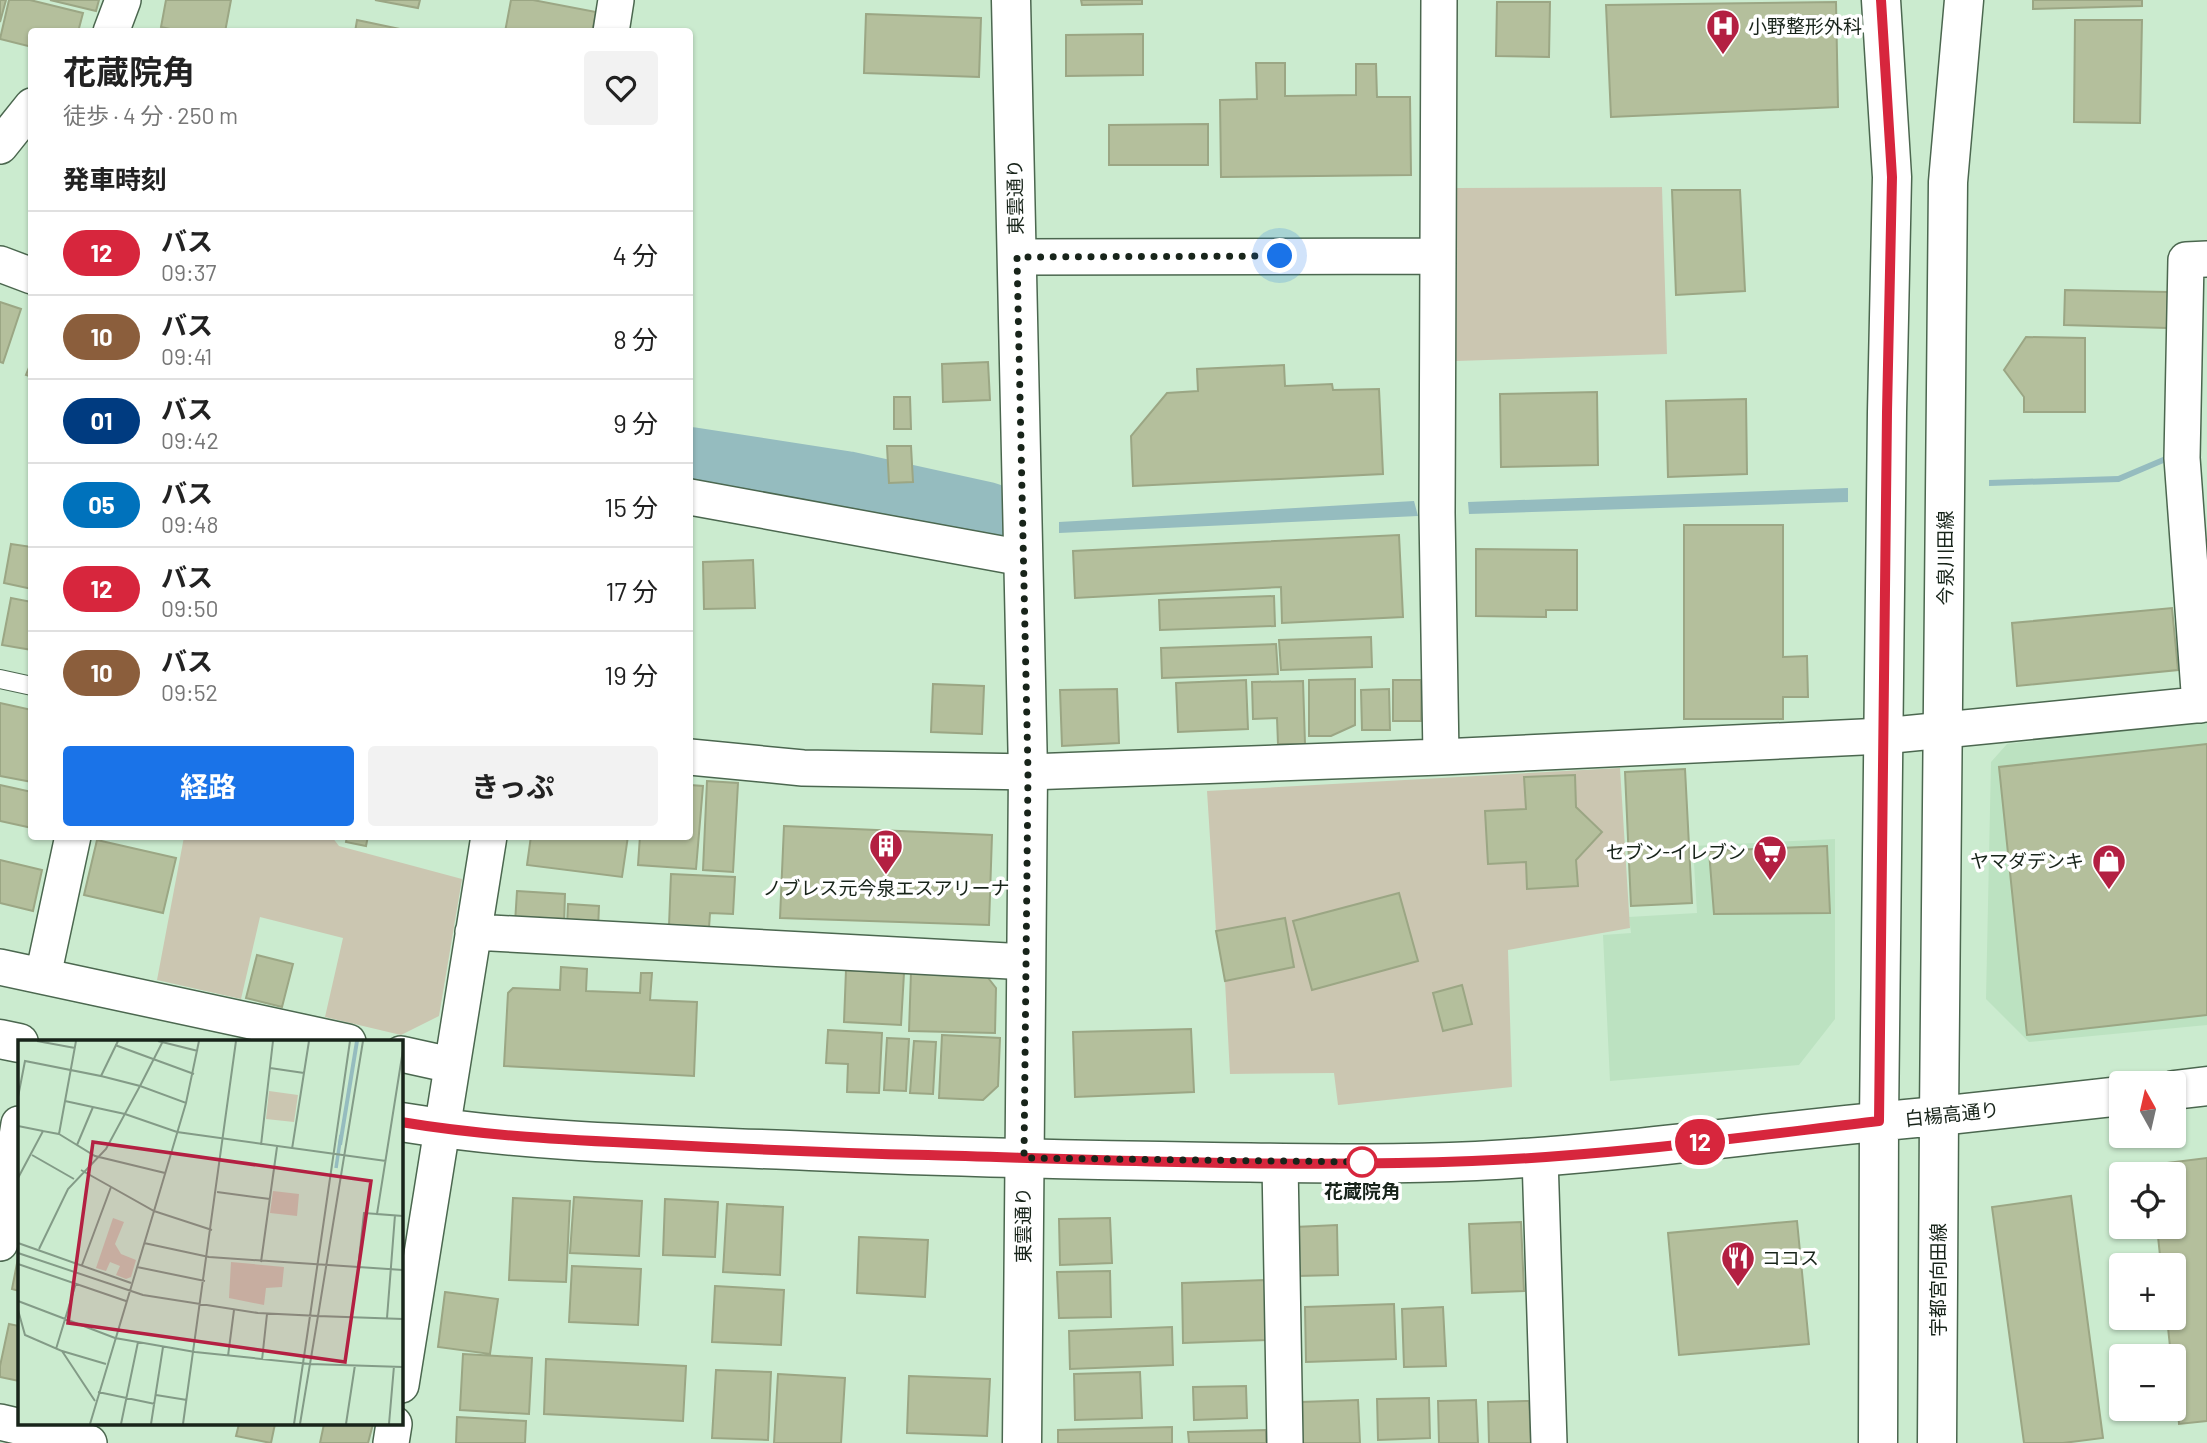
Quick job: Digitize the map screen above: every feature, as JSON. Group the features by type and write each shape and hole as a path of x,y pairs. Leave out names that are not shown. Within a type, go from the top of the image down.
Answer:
{"street":[{"path":"112,28 123,0"},
{"path":"612,28 615,0"},
{"name":"東雲通り","path":"1011,0 1028,772 1023,1443"},
{"path":"1439,0 1437,513 1441,757"},
{"path":"1878,1443 1883,736 1892,177 1881,0"},
{"name":"今泉川田線","path":"1939,1116 1948,182 1964,0"},
{"path":"0,146 22,106"},
{"path":"1017,257 1438,256"},
{"path":"693,757 803,768 1028,772 1441,757 1883,736 2203,705 2182,458 2186,260 2207,259"},
{"path":"0,264 28,274"},
{"path":"693,498 1023,558"},
{"path":"43,976 72,840"},
{"path":"402,1372 415,1205 442,1129 488,840"},
{"path":"473,932 1026,962"},
{"path":"0,967 339,1040"},
{"path":"0,1039 18,1043"},
{"path":"402,1054 451,1065"},
{"path":"2186,1089 2207,1086"},
{"name":"白楊高通り","path":"402,1122 442,1129 567,1140 849,1153 1280,1163 1470,1161 1622,1151 2109,1097"},
{"name":"宇都宮向田線","path":"1937,1443 1939,1116"},
{"path":"0,1118 18,1123"},
{"path":"0,1243 18,1129"},
{"path":"1540,1157 1549,1443"},
{"path":"1280,1163 1285,1443"},
{"path":"0,1422 89,1443"}],"lane":[{"path":"0,679 28,686"}],"shaded area":[{"path":"1662,187 1667,354 1456,361 1457,188"},
{"name":"ヤマダデンキ","path":"2207,722 2207,1025 2029,1042 1986,999 1991,762 2007,744"},
{"path":"1620,768 1630,928 1508,950 1512,1087 1338,1105 1334,1073 1230,1074 1225,981 1216,931 1207,791"},
{"path":"1835,839 1835,1019 1799,1065 1610,1081 1603,935 1631,933 1629,917 1697,913 1693,846"},
{"path":"183,840 334,840 339,846 462,879 439,1016 401,1035 325,1017 343,938 260,917 241,999 157,980"}],"water":[{"path":"2170,454 2173,459 2119,482 1989,486 1989,480 2118,476"},
{"path":"693,456 842,481 974,512 967,520 845,494 693,470"},
{"path":"1848,488 1848,502 1469,514 1468,502"},
{"path":"1414,501 1418,516 1059,533 1059,522"}],"building":[{"path":"0,0 6,0 0,22"},
{"path":"9,0 30,0 83,13 79,28 28,28 28,46 0,39"},
{"path":"50,0 99,0 96,11"},
{"path":"166,0 231,0 226,28 161,27"},
{"path":"375,0 420,0 418,8"},
{"path":"511,0 533,0 596,12 593,28 506,28"},
{"path":"1081,0 1142,0 1142,4 1082,5"},
{"path":"2033,0 2142,0 2142,6 2033,9"},
{"path":"1497,2 1550,2 1549,57 1496,56"},
{"name":"小野整形外科","path":"1836,2 1838,107 1611,117 1606,5"},
{"path":"866,14 981,18 979,77 864,73"},
{"path":"357,20 395,28 356,28"},
{"path":"2075,20 2142,20 2140,123 2074,122"},
{"path":"1143,34 1143,75 1066,76 1066,35"},
{"path":"1256,63 1285,63 1285,96 1356,95 1356,64 1376,64 1377,97 1410,97 1411,175 1221,177 1220,100 1257,99"},
{"path":"1208,124 1208,165 1109,165 1109,125"},
{"path":"1672,190 1740,190 1745,291 1676,295"},
{"path":"2065,290 2168,292 2167,328 2064,325"},
{"path":"0,302 21,309 3,363 0,362"},
{"path":"2026,337 2085,338 2085,412 2024,412 2024,397 2004,370"},
{"path":"988,362 990,400 943,402 942,364"},
{"path":"1284,365 1285,386 1332,384 1333,390 1379,389 1383,474 1133,486 1131,436 1167,393 1198,391 1197,369"},
{"path":"1597,392 1598,465 1501,467 1500,394"},
{"path":"894,397 910,397 911,429 894,429"},
{"path":"1746,399 1747,474 1668,477 1666,401"},
{"path":"887,446 911,446 913,482 889,483"},
{"path":"1684,525 1783,525 1783,657 1807,656 1808,697 1783,697 1783,719 1684,719"},
{"path":"1399,535 1403,617 1282,623 1281,587 1075,598 1073,551"},
{"path":"11,544 28,546 28,588 4,583"},
{"path":"1476,549 1577,550 1577,610 1546,610 1546,617 1476,616"},
{"path":"753,560 755,608 704,609 703,562"},
{"path":"1274,596 1275,626 1160,630 1159,600"},
{"path":"11,598 28,601 28,649 2,645"},
{"path":"2172,608 2178,670 2017,686 2012,623"},
{"path":"1371,637 1372,667 1281,670 1279,640"},
{"path":"1276,644 1278,674 1162,678 1161,648"},
{"path":"1355,679 1355,725 1331,736 1309,736 1309,680"},
{"path":"1246,680 1248,729 1178,732 1176,683"},
{"path":"1393,680 1421,680 1421,721 1393,721"},
{"path":"1303,681 1305,744 1278,744 1277,718 1253,719 1252,682"},
{"path":"933,684 984,686 982,734 931,732"},
{"path":"1117,689 1119,743 1062,746 1060,690"},
{"path":"1389,689 1390,730 1362,730 1361,690"},
{"path":"0,703 28,709 28,781 0,776"},
{"name":"ヤマダデンキ","path":"2207,744 2207,1015 2027,1035 1999,767"},
{"path":"1685,769 1692,903 1631,906 1625,772"},
{"path":"1575,775 1576,807 1602,832 1576,860 1578,886 1527,889 1526,862 1488,864 1485,811 1526,809 1524,777"},
{"path":"707,781 738,783 733,872 703,870"},
{"path":"0,785 28,791 28,827 0,821"},
{"path":"693,785 703,786 696,869 638,865 640,840 693,840"},
{"name":"ノブレス元今泉エスアリーナ","path":"784,826 992,835 989,925 780,918"},
{"path":"97,840 176,858 163,913 84,895"},
{"path":"346,840 367,840 366,846"},
{"path":"530,840 627,840 622,877 527,865"},
{"name":"セブン-イレブン","path":"1827,846 1830,913 1714,914 1709,851"},
{"path":"0,860 42,870 33,911 0,903"},
{"path":"671,874 735,877 733,914 710,913 709,928 669,926"},
{"path":"517,891 565,894 564,925 515,923"},
{"path":"1399,893 1418,961 1312,990 1293,921"},
{"path":"568,904 599,906 598,929 567,927"},
{"path":"1285,918 1294,967 1225,981 1216,931"},
{"path":"257,955 293,964 282,1007 246,998"},
{"path":"561,967 587,969 586,991 640,993 641,973 652,973 650,1000 697,1002 694,1076 504,1066 508,993 513,988 560,990"},
{"path":"846,970 904,973 901,1025 844,1022"},
{"path":"911,972 985,974 996,988 995,1033 909,1031"},
{"path":"1462,985 1472,1024 1443,1031 1433,993"},
{"path":"1191,1029 1194,1092 1075,1097 1073,1032"},
{"path":"828,1030 882,1033 879,1093 847,1092 848,1064 826,1063"},
{"path":"942,1035 1000,1038 998,1086 983,1100 939,1098"},
{"path":"887,1038 909,1039 906,1091 884,1090"},
{"path":"914,1041 936,1042 933,1094 910,1093"},
{"path":"2207,1158 2207,1421 2179,1424 2179,1421 2186,1421 2186,1344 2170,1344 2168,1330 2186,1330 2186,1253 2160,1253 2158,1239 2186,1239 2186,1162 2174,1162"},
{"path":"2071,1196 2103,1438 2063,1443 2024,1443 1992,1207"},
{"path":"574,1197 642,1201 639,1256 570,1253"},
{"path":"513,1198 570,1201 566,1282 509,1280"},
{"path":"665,1199 718,1202 715,1257 663,1255"},
{"path":"727,1204 783,1207 780,1275 723,1272"},
{"path":"1110,1218 1112,1263 1060,1265 1059,1219"},
{"name":"ココス","path":"1797,1221 1809,1344 1679,1355 1668,1233"},
{"path":"1521,1222 1524,1291 1472,1293 1469,1224"},
{"path":"1337,1225 1338,1275 1297,1276 1295,1227"},
{"path":"859,1237 928,1240 925,1297 857,1293"},
{"path":"18,1258 18,1291 12,1289"},
{"path":"572,1266 641,1269 638,1325 569,1322"},
{"path":"1110,1271 1111,1317 1059,1318 1057,1272"},
{"path":"1265,1280 1267,1340 1183,1343 1182,1283"},
{"path":"715,1286 784,1290 781,1345 712,1342"},
{"path":"445,1292 498,1299 490,1354 438,1347"},
{"path":"1394,1304 1396,1359 1306,1362 1305,1307"},
{"path":"1443,1307 1446,1366 1404,1367 1402,1309"},
{"path":"9,1324 18,1326 18,1381 0,1377"},
{"path":"1172,1327 1173,1365 1070,1369 1069,1331"},
{"path":"463,1354 532,1358 529,1414 460,1410"},
{"path":"546,1359 686,1366 683,1421 544,1414"},
{"path":"716,1370 771,1372 768,1440 712,1438"},
{"path":"1140,1372 1142,1418 1075,1420 1074,1374"},
{"path":"778,1374 845,1378 841,1443 774,1443"},
{"path":"909,1376 990,1379 987,1436 907,1433"},
{"path":"1246,1386 1247,1418 1194,1420 1193,1387"},
{"path":"1429,1398 1430,1438 1378,1440 1377,1399"},
{"path":"1358,1400 1360,1443 1302,1443 1301,1402"},
{"path":"1476,1400 1478,1443 1439,1443 1438,1401"},
{"path":"1529,1401 1531,1443 1489,1443 1488,1402"},
{"path":"457,1417 526,1421 525,1443 456,1443"},
{"path":"238,1426 275,1426 271,1443 236,1436"},
{"path":"324,1426 372,1426 368,1443 320,1443"},
{"path":"1172,1427 1172,1443 1058,1443 1058,1430"},
{"path":"1266,1430 1266,1443 1189,1443 1188,1432"}],"waterway":[{"path":"693,464 845,488 986,519"}],"bus line":[{"name":"12","path":"402,1122 442,1129 554,1139 674,1145 849,1153 1280,1163 1470,1161 1540,1157 1622,1151 1879,1121 1892,177 1881,0"}],"place":[{"name":"小野整形外科","path":"1723,56"},
{"name":"ノブレス元今泉エスアリーナ","path":"886,876"},
{"name":"セブン-イレブン","path":"1770,882"},
{"name":"ヤマダデンキ","path":"2109,891"},
{"name":"花蔵院角","path":"1362,1162"},
{"name":"ココス","path":"1738,1288"}],"route":[{"path":"1280,256 1017,257 1028,772 1024,1158 1362,1162"}]}
